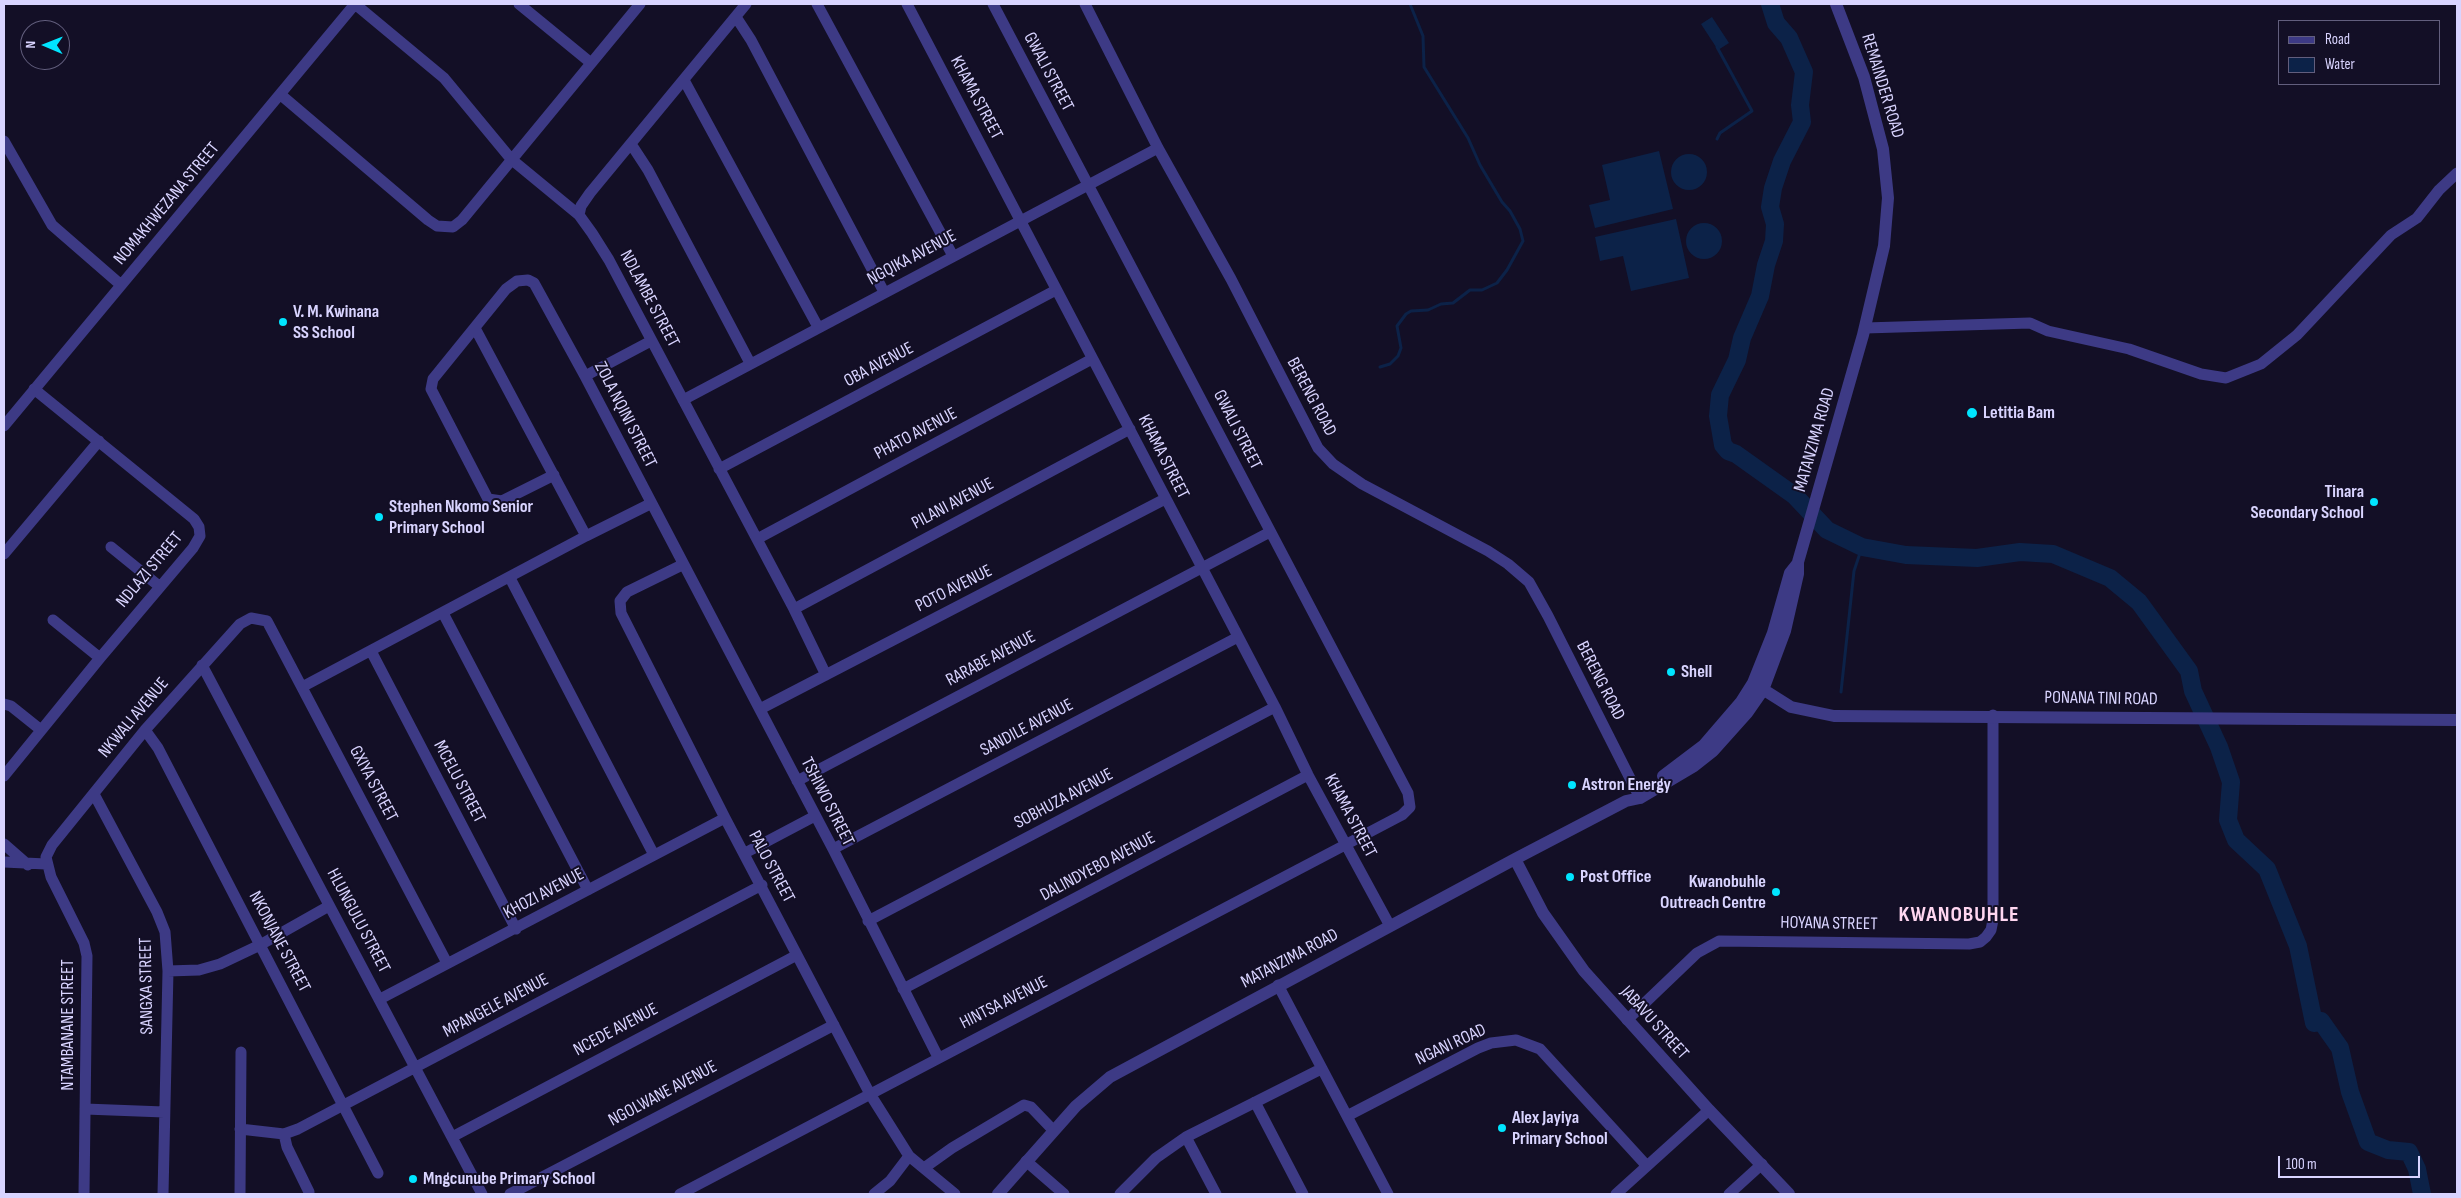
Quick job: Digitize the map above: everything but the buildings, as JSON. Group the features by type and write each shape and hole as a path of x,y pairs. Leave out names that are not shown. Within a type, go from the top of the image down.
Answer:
{"street":[{"name":"NOMAKHWEZANA STREET","path":"4,426 355,4"},
{"name":"NDLAMBE STREET","path":"355,4 444,78 511,159 579,215 601,245 794,609 826,675"},
{"path":"519,4 591,63"},
{"path":"280,95 437,226 453,226 462,220 640,4"},
{"path":"579,215 581,206 590,192 632,144 746,4"},
{"path":"817,4 953,256"},
{"name":"KHAMA STREET","path":"907,4 1275,707 1308,775 1390,926"},
{"name":"GWALI STREET","path":"993,4 1410,798 1408,811 1346,845"},
{"name":"BERENG ROAD","path":"1085,4 1158,148 1231,279 1318,448 1334,464 1362,484 1488,551 1529,582 1548,616 1636,796"},
{"name":"REMAINDER ROAD","path":"1836,4 1872,101 1887,175 1887,221 1884,246 1865,328"},
{"path":"736,16 751,40 884,292"},
{"path":"684,80 818,327"},
{"path":"4,141 52,225 121,285"},
{"path":"632,144 648,170 750,363"},
{"name":"NGQIKA AVENUE","path":"683,400 1158,148"},
{"path":"1865,328 2030,323 2048,330 2129,349 2201,374 2226,378 2261,364 2297,335 2391,235 2417,218 2439,190 2457,173"},
{"name":"ZOLA NQINI STREET","path":"475,328 511,284 523,280 534,284 585,376 682,565"},
{"name":"OBA AVENUE","path":"719,469 1056,290"},
{"path":"554,475 502,501 492,501 485,496 431,390 433,379 475,328 554,475 586,536"},
{"name":"MATANZIMA ROAD","path":"998,1194 1076,1106 1110,1077 1278,985 1694,766 1713,751 1747,713 1785,630 1798,574 1798,562 1865,328"},
{"path":"585,376 651,341"},
{"name":"PHATO AVENUE","path":"756,539 1092,359"},
{"name":"NDLAZI STREET","path":"4,776 159,586 193,548 200,536 194,519 34,389"},
{"name":"PILANI AVENUE","path":"794,609 1130,429"},
{"path":"4,554 99,441"},
{"name":"POTO AVENUE","path":"760,709 1165,499"},
{"path":"302,687 650,504"},
{"name":"RARABE AVENUE","path":"797,781 1203,569 1270,532"},
{"path":"111,547 159,586"},
{"name":"TSHIWO STREET","path":"682,565 760,709 938,1057"},
{"name":"PALO STREET","path":"682,565 627,592 623,596 619,607 624,621 870,1094 909,1156 955,1194"},
{"path":"510,578 654,855"},
{"path":"443,614 588,890"},
{"name":"NKWALI AVENUE","path":"46,864 49,850 145,730 202,665 240,624 251,618 267,622"},
{"path":"53,620 100,658"},
{"name":"GXIYA STREET","path":"267,622 447,962"},
{"name":"SANDILE AVENUE","path":"832,849 1238,638"},
{"name":"MCELU STREET","path":"370,651 516,929"},
{"name":"HLUNGULU STREET","path":"202,665 482,1194"},
{"name":"PONANA TINI ROAD","path":"1758,686 1790,707 1834,716 2457,720"},
{"path":"4,704 10,706 41,730"},
{"name":"SOBHUZA AVENUE","path":"868,921 1275,707"},
{"name":"HOYANA STREET","path":"1627,1020 1697,953 1719,941 1969,944 1980,942 1991,930 1993,920 1993,716"},
{"name":"NKONJANE STREET","path":"145,730 158,748 378,1173"},
{"name":"DALINDYEBO AVENUE","path":"903,989 1308,775"},
{"name":"SANGXA STREET","path":"94,794 165,932 168,971 163,1194"},
{"path":"745,854 815,816"},
{"name":"KHOZI AVENUE","path":"380,999 447,962 516,929 725,818"},
{"path":"4,844 28,865"},
{"name":"HINTSA AVENUE","path":"680,1194 938,1057 1346,845"},
{"name":"JABAVU STREET","path":"1515,859 1532,894 1557,935 1584,971 1709,1110 1789,1194"},
{"path":"4,862 28,865 46,864"},
{"name":"NTAMBANANE STREET","path":"46,864 84,943 87,956 84,1194"},
{"name":"MPANGELE AVENUE","path":"240,1129 284,1134 298,1129 762,885"},
{"path":"168,971 209,968 260,945 329,906"},
{"name":"NCEDE AVENUE","path":"452,1137 797,955"},
{"path":"1278,985 1388,1194"},
{"name":"NGOLWANE AVENUE","path":"510,1194 834,1025"},
{"name":"NGANI ROAD","path":"1347,1116 1478,1048 1490,1043 1516,1040 1540,1049 1646,1165"},
{"path":"240,1194 241,1052"},
{"path":"1126,1191 1156,1158 1186,1137 1321,1069"},
{"path":"1256,1102 1303,1194"},
{"path":"924,1168 1024,1105 1031,1107 1054,1130"},
{"path":"85,1109 164,1112"},
{"path":"1616,1194 1709,1110"},
{"path":"284,1134 287,1147 309,1192"},
{"path":"1186,1137 1216,1194"},
{"path":"874,1194 890,1181 909,1156"},
{"path":"1026,1161 1064,1194"},
{"path":"1729,1194 1762,1164"}],"water":[{"path":"1712,17 1729,43 1718,50 1701,24"},
{"path":"1659,151 1673,209 1595,228 1589,205 1610,200 1602,165"},
{"path":"1689,154 1696,155 1702,159 1706,165 1706,179 1702,185 1696,189 1689,190 1682,189 1676,185 1672,179 1671,172 1672,165 1676,159 1682,155"},
{"path":"1676,219 1689,278 1631,291 1623,256 1600,261 1595,237"},
{"path":"1704,223 1711,224 1717,228 1721,234 1721,248 1717,254 1711,258 1704,259 1697,258 1691,254 1687,248 1686,241 1687,234 1691,228 1697,224"}],"waterway":[{"path":"1380,367 1390,364 1398,356 1401,348 1397,326 1406,314 1411,311 1428,310 1441,304 1453,303 1470,290 1482,290 1497,283 1507,270 1523,241 1520,229 1510,211 1502,202 1480,165 1468,138 1424,67 1423,36 1410,4"},
{"path":"1770,4 1776,23 1789,38 1804,72 1800,105 1802,122 1782,161 1773,188 1770,207 1775,224 1774,241 1766,265 1760,296 1742,338 1737,360 1720,395 1718,416 1723,445 1728,451 1736,454 1795,496 1827,530 1862,547 1906,555 1977,558 2020,552 2053,554 2110,578 2139,602 2189,671 2193,691 2219,747 2231,782 2228,820 2236,840 2267,869 2298,946 2314,1023 2321,1021 2340,1048 2350,1092 2368,1142 2388,1150 2409,1152 2417,1169 2422,1194"},
{"path":"1717,47 1752,111 1720,133 1717,139"},
{"path":"1841,692 1854,571 1862,547"}],"place":[{"name":"V. M. Kwinana SS School","path":"283,322"},
{"name":"Letitia Bam","path":"1972,413"},
{"name":"Tinara Secondary School","path":"2374,502"},
{"name":"Stephen Nkomo Senior Primary School","path":"379,517"},
{"name":"Shell","path":"1671,672"},
{"name":"Astron Energy","path":"1572,785"},
{"name":"Post Office","path":"1570,877"},
{"name":"Kwanobuhle Outreach Centre","path":"1776,892"},
{"name":"Alex Jayiya Primary School","path":"1502,1128"},
{"name":"Mngcunube Primary School","path":"413,1179"}],"district":[{"name":"KWANOBUHLE","path":"1959,915"}]}
